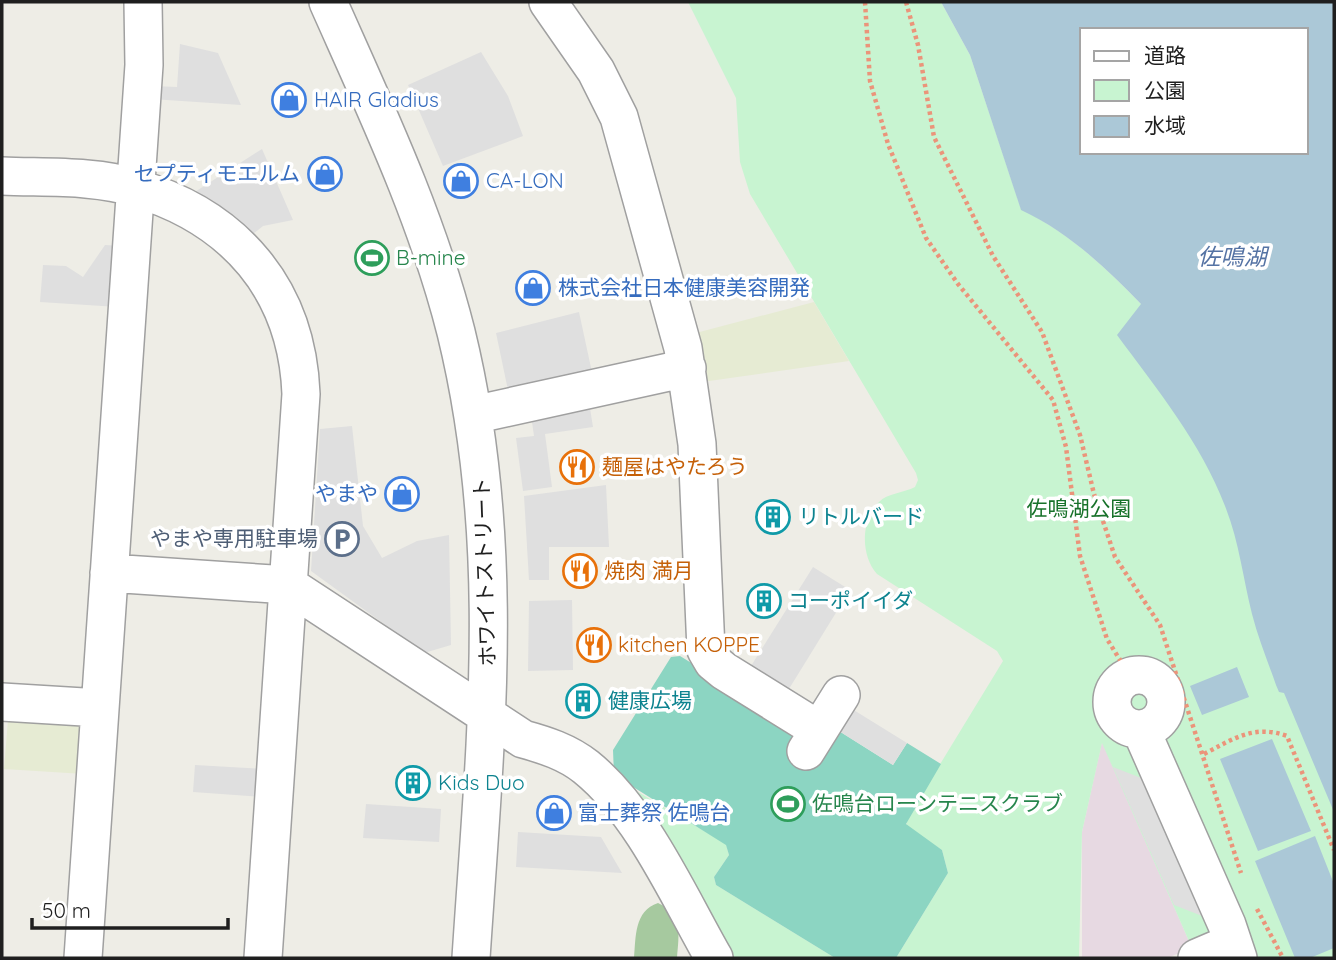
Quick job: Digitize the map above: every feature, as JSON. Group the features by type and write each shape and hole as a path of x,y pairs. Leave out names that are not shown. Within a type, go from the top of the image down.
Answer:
{"street":[{"path":"83,958 144,65 143,2"},
{"name":"ホワイトストリート","path":"328,2 401,166 424,227 456,330 473,415 489,555 491,631 471,958"},
{"path":"548,2 596,71 619,117 687,368 697,444 706,650 713,662 812,741 841,695"},
{"path":"2,176 135,187 201,216 235,242 264,274 289,321 298,352 302,394 263,958"},
{"path":"473,415 687,368"},
{"path":"109,573 288,585 523,739 565,754 587,768 636,824 714,958"},
{"path":"1130,676 1149,676 1164,688 1167,697 1163,716 1157,723 1141,730 1227,925 1235,951 1197,958"},
{"path":"2,702 100,708"}],"path":[{"path":"865,2 870,81 893,156 926,238 958,284 1053,400 1066,447 1080,556 1107,639 1130,676"},
{"path":"906,2 918,45 934,137 993,256 1042,332 1080,435 1094,494 1115,557 1160,625 1245,886"},
{"path":"1204,754 1245,734 1270,730 1287,736 1334,850"},
{"path":"1251,898 1283,958"}],"shaded area":[{"path":"180,44 218,53 241,105 152,99 153,86 177,87"},
{"path":"481,52 508,96 523,136 443,166 408,85"},
{"path":"262,149 293,220 263,226 248,238 187,197"},
{"path":"105,245 122,246 118,307 40,302 43,265 66,266 83,277"},
{"path":"579,312 593,377 509,395 496,333"},
{"path":"589,402 593,427 545,434 552,487 523,491 516,438 534,436 531,415"},
{"name":"やまや専用駐車場","path":"352,426 363,526 382,558 417,541 449,535 451,645 424,653 311,571 320,429"},
{"path":"606,485 609,547 549,547 549,580 529,580 524,496"},
{"path":"813,567 850,590 784,697 746,674"},
{"path":"572,600 573,670 528,671 529,601"},
{"path":"844,704 907,743 893,765 831,726"},
{"path":"1102,742 1192,948 1167,958 1082,958 1082,832"},
{"path":"195,765 266,769 264,797 193,792"},
{"path":"1113,767 1154,783 1215,921 1174,905"},
{"path":"366,804 441,809 439,842 363,838"},
{"path":"518,832 601,837 622,873 516,867"}],"green space":[{"name":"佐鳴湖公園","path":"688,2 941,2 970,55 1021,209 1085,251 1141,304 1334,737 1334,958 1255,958 1192,948 1102,743 1082,832 1079,958 896,958 948,873 942,850 907,827 906,820 1003,661 997,651 877,574 872,567 865,538 868,519 882,499 915,487 918,480 916,473 750,194 740,162 736,98"},
{"path":"814,302 849,361 702,382 692,334"},
{"name":"佐鳴台ローンテニスクラブ","path":"680,656 820,742 831,726 893,765 907,743 941,764 906,824 942,850 948,873 896,958 835,958 716,885 714,877 729,855 726,845 614,775 613,750 671,657"},
{"path":"8,720 77,724 87,735 84,774 4,769"},
{"path":"628,786 726,844 729,855 714,877 716,885 835,958 726,958"},
{"path":"658,903 676,919 677,958 634,958 640,918"}],"water":[{"name":"佐鳴湖","path":"941,2 1334,2 1334,812 1284,693 1279,692 1263,650 1234,533 1215,483 1191,438 1117,335 1141,304 1085,251 1021,210 970,55"},
{"path":"1237,667 1249,697 1202,715 1190,686"},
{"path":"1272,739 1311,831 1258,851 1220,759"},
{"path":"1315,836 1334,884 1334,948 1310,958 1295,958 1255,861"}],"place":[{"name":"HAIR Gladius","path":"289,100"},
{"name":"セプティモエルム","path":"325,174"},
{"name":"CA-LON","path":"461,181"},
{"name":"B-mine","path":"372,258"},
{"name":"株式会社日本健康美容開発","path":"533,288"},
{"name":"麺屋はやたろう","path":"577,467"},
{"name":"やまや","path":"402,494"},
{"name":"リトルバード","path":"773,517"},
{"name":"やまや専用駐車場","path":"342,539"},
{"name":"焼肉 満月","path":"580,571"},
{"name":"コーポイイダ","path":"764,601"},
{"name":"kitchen KOPPE","path":"594,645"},
{"name":"健康広場","path":"583,701"},
{"name":"Kids Duo","path":"413,783"},
{"name":"佐鳴台ローンテニスクラブ","path":"788,804"},
{"name":"富士葬祭 佐鳴台","path":"554,813"}]}
